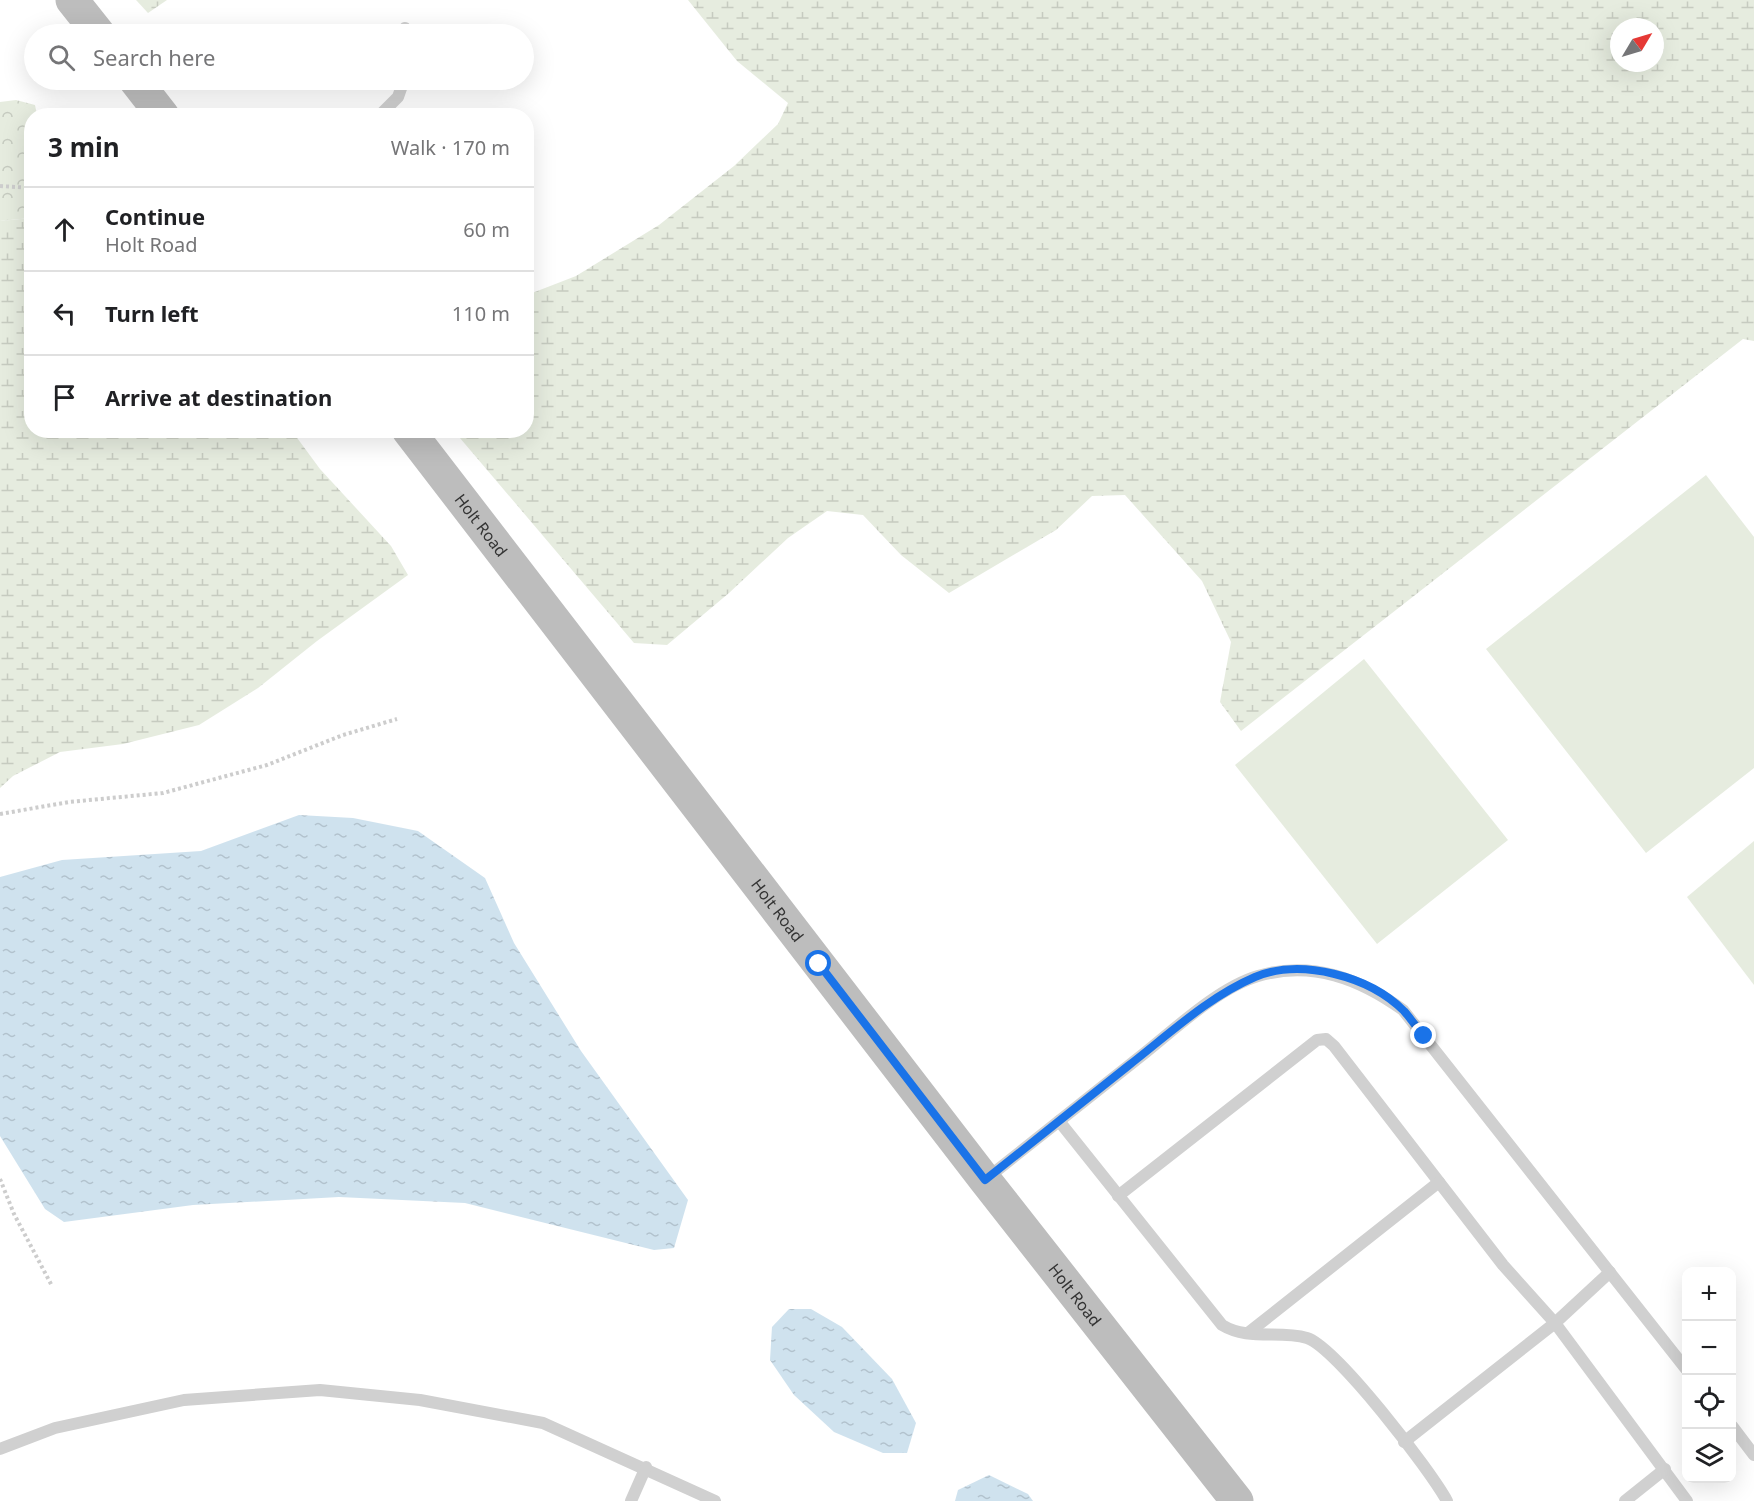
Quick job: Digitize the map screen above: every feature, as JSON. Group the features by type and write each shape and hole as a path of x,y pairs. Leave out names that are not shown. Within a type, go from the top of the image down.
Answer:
{"main road":[{"path":"72,0 91,24"},
{"path":"143,90 158,108"},
{"name":"Holt Road","path":"414,438 985,1180 1237,1501"}],"lane":[{"path":"387,108 398,97 400,90"},
{"path":"985,1180 1204,1007 1257,976 1284,971 1317,971 1348,978 1378,992 1403,1010 1682,1364"},
{"path":"1118,1196 1317,1040 1326,1039 1334,1046 1503,1265 1555,1323 1687,1501"},
{"path":"1059,1121 1222,1325 1233,1332 1307,1338 1320,1345 1336,1358 1404,1442 1447,1501"},
{"path":"1248,1334 1439,1182"},
{"path":"1404,1442 1555,1323 1610,1272"},
{"path":"0,1449 55,1428 184,1400 320,1390 420,1400 543,1423 646,1467 715,1501"},
{"path":"1733,1429 1754,1455"},
{"path":"631,1501 646,1467"},
{"path":"1626,1501 1665,1470"}],"path":[{"path":"0,186 24,188"},
{"path":"0,814 69,802 163,793 267,765 343,735 397,718"},
{"path":"0,1179 14,1214 52,1286"}],"green space":[{"path":"136,0 167,0 148,13"},
{"path":"688,0 1754,0 1754,341 1743,339 1241,731 1220,702 1231,642 1202,581 1125,495 1092,496 1056,530 949,593 901,555 863,515 827,511 788,538 729,593 667,645 634,643 460,438 534,438 534,292 576,276 659,225 734,166 778,124 788,103 737,61"},
{"path":"16,100 35,105 36,108 24,108 24,219 0,221 0,102"},
{"path":"24,219 24,438 297,438 320,469 391,546 408,575 317,641 258,688 199,725 123,744 60,752 13,776 0,788 0,221"},
{"path":"1706,475 1754,537 1754,768 1646,853 1486,649"},
{"path":"1364,659 1508,840 1377,944 1235,765"},
{"path":"1754,841 1754,985 1687,897"}],"water":[{"path":"299,815 353,818 418,831 485,878 514,943 581,1051 688,1200 674,1248 654,1250 465,1203 339,1197 193,1205 64,1222 45,1209 0,1136 0,877 62,860 201,851"},
{"path":"789,1309 811,1309 842,1327 892,1379 916,1423 907,1453 883,1453 834,1432 794,1395 770,1360 772,1327"},
{"path":"989,1475 1028,1494 1033,1501 955,1501 958,1490"}],"route":[{"path":"819,964 985,1180 1204,1007 1257,976 1284,971 1317,971 1348,978 1378,992 1403,1010 1424,1036"}]}
